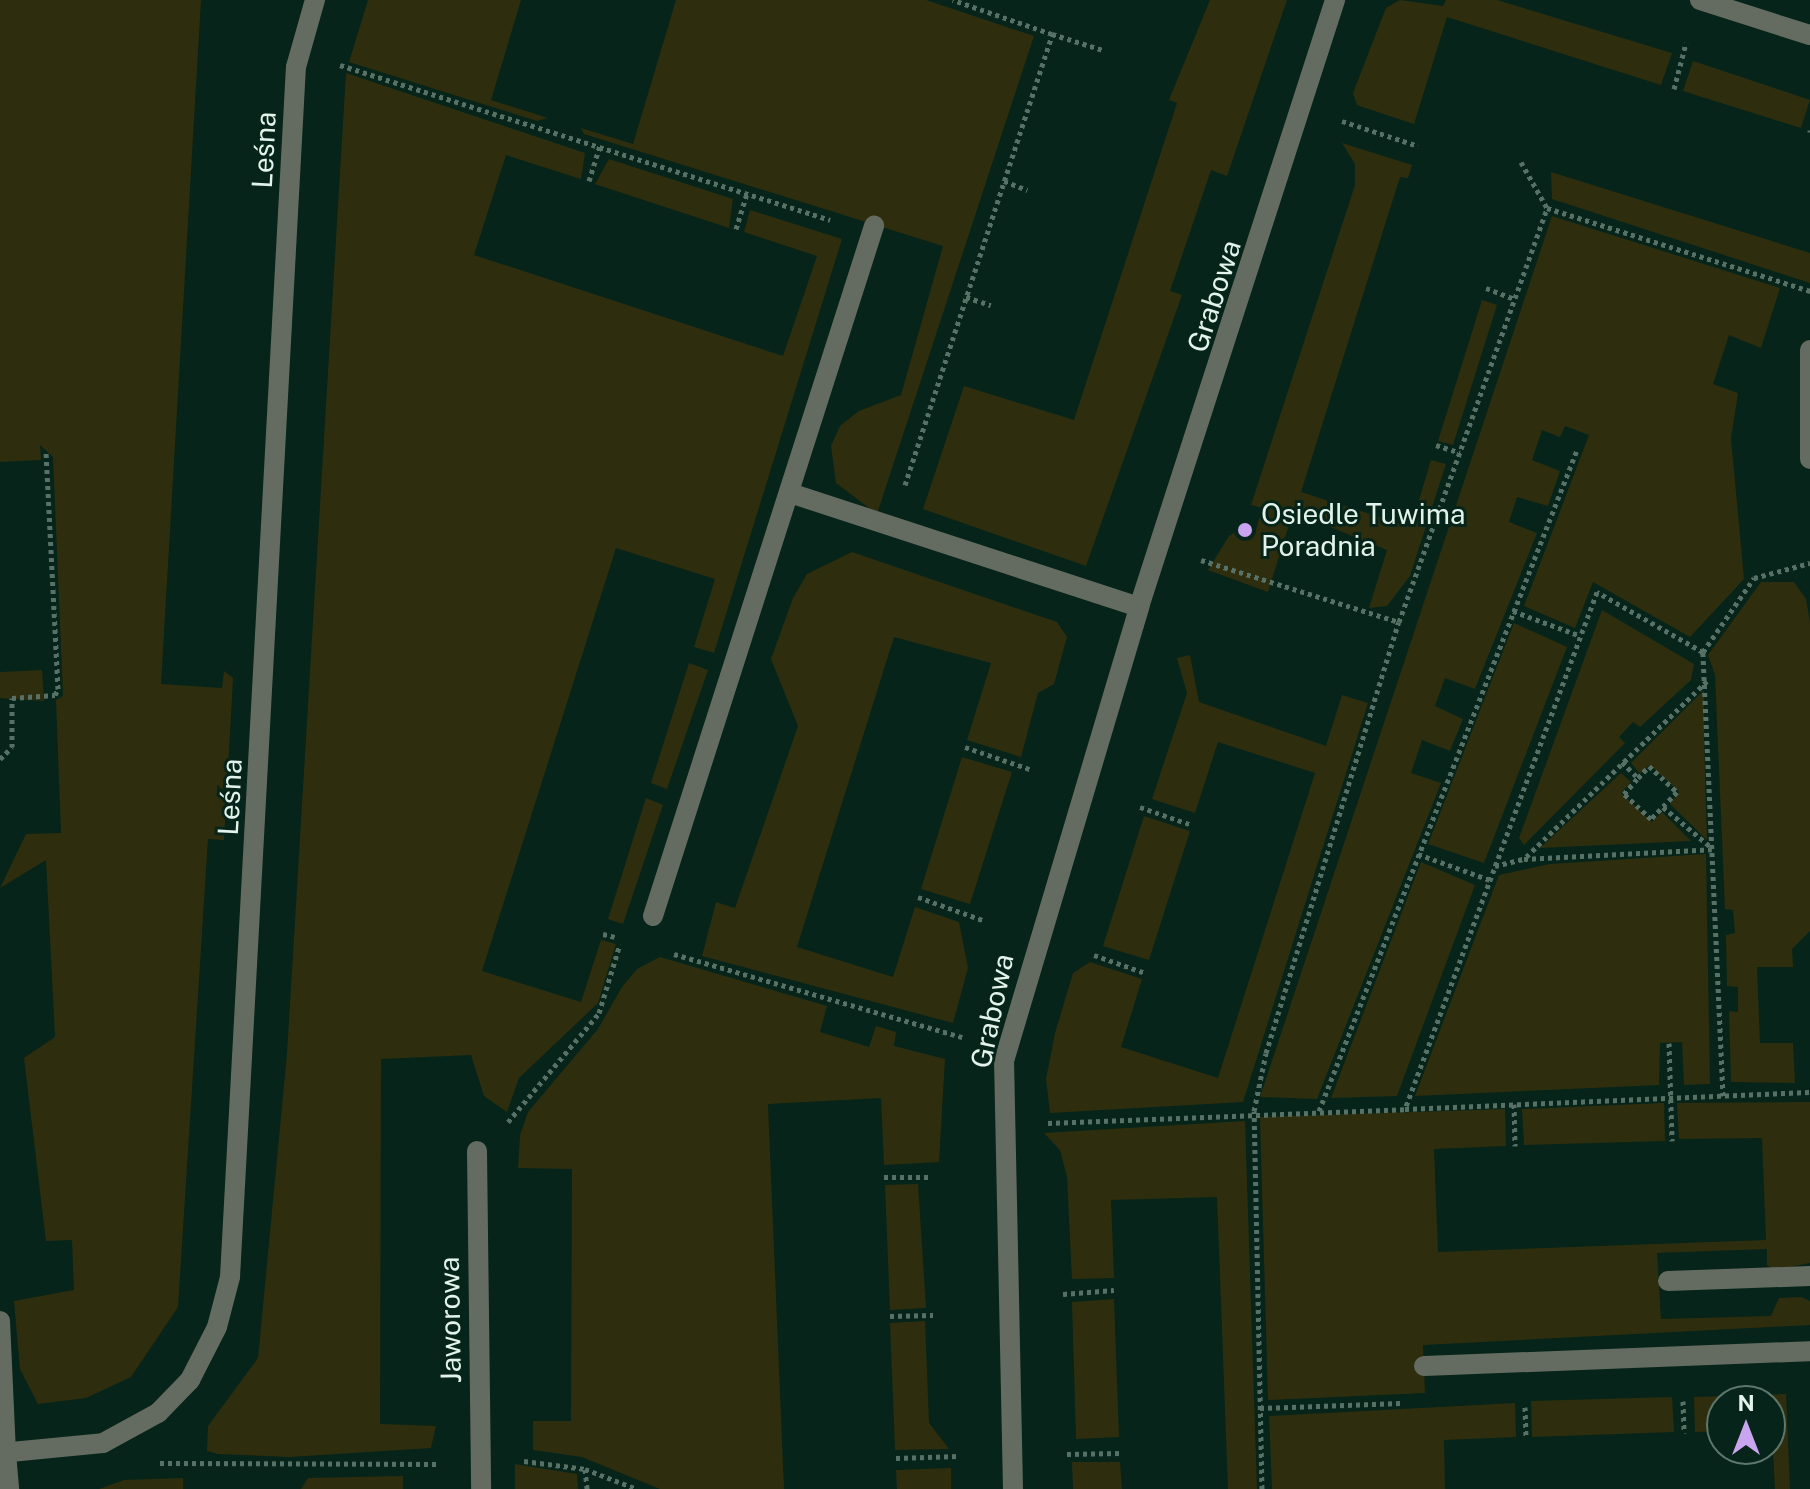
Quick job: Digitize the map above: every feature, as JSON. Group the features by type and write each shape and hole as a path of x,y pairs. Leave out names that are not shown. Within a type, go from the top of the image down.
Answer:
{"street":[{"name":"Leśna","path":"3,1453 103,1443 158,1413 190,1380 217,1327 230,1277 296,67 315,0"},
{"name":"Grabowa","path":"1013,1489 1004,1061 1139,607 1335,0"},
{"path":"1700,0 1810,35"},
{"path":"653,916 874,226"},
{"path":"1810,350 1810,459"},
{"path":"790,493 1139,607"},
{"name":"Jaworowa","path":"477,1151 481,1489"},
{"path":"1668,1281 1810,1276"},
{"path":"0,1321 3,1453 9,1489"},
{"path":"1424,1366 1810,1351"}],"path":[{"path":"953,0 1103,50"},
{"path":"892,526 1052,34"},
{"path":"1674,89 1686,43"},
{"path":"339,65 600,145 835,222"},
{"path":"1338,120 1418,146"},
{"path":"589,181 600,145"},
{"path":"1521,162 1547,208 1810,291"},
{"path":"1004,181 1027,190"},
{"path":"736,229 747,192"},
{"path":"1262,1489 1254,1111 1266,1053 1399,622 1547,208"},
{"path":"1486,288 1515,299"},
{"path":"966,297 991,305"},
{"path":"1436,445 1460,453"},
{"path":"1319,1111 1577,450"},
{"path":"0,759 12,747 12,698 55,695 58,689 46,451"},
{"path":"1192,558 1399,622"},
{"path":"1723,1096 1708,681 1703,652 1754,578 1810,563"},
{"path":"1405,1109 1597,592 1703,652"},
{"path":"1513,611 1581,636"},
{"path":"1524,859 1708,681"},
{"path":"965,747 1032,770"},
{"path":"1622,762 1638,778"},
{"path":"1649,766 1677,792 1651,819 1624,794 1638,778 1649,766"},
{"path":"1140,807 1192,825"},
{"path":"1663,807 1712,849"},
{"path":"1495,866 1524,859 1712,849"},
{"path":"1418,854 1490,880"},
{"path":"918,897 983,920"},
{"path":"1094,955 1145,973"},
{"path":"706,962 962,1037"},
{"path":"1669,1043 1672,1141"},
{"path":"536,1092 563,1058"},
{"path":"1035,1124 1254,1111 1405,1109 1810,1092"},
{"path":"1514,1104 1515,1146"},
{"path":"884,1177 929,1177"},
{"path":"1063,1294 1114,1290"},
{"path":"890,1316 933,1315"},
{"path":"1683,1392 1684,1433"},
{"path":"1524,1398 1526,1437"},
{"path":"1260,1408 1399,1403"},
{"path":"1067,1454 1120,1453"},
{"path":"896,1458 959,1456"},
{"path":"155,1463 414,1465"},
{"path":"585,1469 587,1489"}],"shaded area":[{"path":"0,0 201,0 161,684 222,688 224,671 233,678 224,840 208,839 178,1307 131,1377 86,1398 38,1404 20,1369 14,1301 74,1290 72,1240 46,1241 24,1058 55,1037 46,860 0,888 26,834 61,833 56,700 63,696 53,457 40,445 41,460 0,462"},
{"path":"368,0 521,0 491,100 548,118 537,121 349,62"},
{"path":"676,0 926,0 1034,36 877,514 836,483 831,446 840,426 859,411 901,395 943,246 584,134 581,128 633,144"},
{"path":"1210,0 1287,0 1227,176 1211,170 1170,291 1182,295 1086,566 923,509 964,386 1074,420 1177,103 1169,100"},
{"path":"1400,0 1443,6 1446,0 1497,0 1672,53 1661,85 1447,17 1414,124 1357,105 1353,93 1386,8"},
{"path":"1693,61 1810,100 1801,128 1683,91"},
{"path":"346,73 585,153 581,179 506,155 474,255 783,356 817,256 744,232 750,210 842,239 714,653 694,647 715,579 616,548 482,971 581,1002 601,940 616,944 598,1003 519,1078 507,1112 484,1096 471,1055 381,1059 380,1424 436,1426 431,1448 290,1457 218,1454 207,1451 208,1426 258,1358 287,1054"},
{"path":"1342,143 1412,165 1408,178 1400,177 1301,492 1411,527 1431,460 1446,464 1410,576 1387,606 1369,608 1387,550 1293,512 1268,592 1208,570 1229,536 1239,530 1255,534 1262,508 1251,505 1355,185 1355,164"},
{"path":"609,159 733,199 729,228 595,184"},
{"path":"1551,172 1810,253 1810,283 1552,199"},
{"path":"1552,216 1780,288 1761,348 1729,335 1713,384 1738,393 1731,438 1744,579 1690,637 1593,582 1575,628 1524,606 1589,435 1565,426 1560,437 1542,430 1532,460 1560,471 1548,506 1517,497 1509,522 1537,533 1475,689 1445,678 1435,706 1463,719 1450,751 1422,740 1411,773 1441,783 1317,1099 1260,1097"},
{"path":"1482,300 1497,305 1453,445 1438,441"},
{"path":"852,552 1057,622 1067,637 1054,684 1038,693 1021,757 967,740 991,663 894,637 797,947 893,977 915,907 959,922 968,968 953,1023 702,956 716,902 735,908 798,726 771,659 793,598 807,574"},
{"path":"1761,582 1794,582 1806,599 1810,622 1810,931 1792,949 1793,967 1757,967 1760,1043 1793,1043 1795,1083 1731,1082 1729,1011 1738,1012 1738,987 1727,986 1726,935 1735,933 1733,910 1725,909 1715,675 1708,655"},
{"path":"1602,610 1694,664 1691,680 1640,727 1633,722 1619,737 1625,743 1524,845 1519,838"},
{"path":"1514,623 1567,647 1484,863 1428,844"},
{"path":"1190,655 1199,702 1326,746 1342,695 1368,703 1243,1102 1050,1113 1046,1079 1055,1033 1073,973 1090,962 1142,979 1121,1047 1218,1078 1315,773 1218,742 1195,813 1152,799 1187,693 1177,658"},
{"path":"689,663 708,670 667,789 651,783"},
{"path":"42,670 44,701 0,698 0,672"},
{"path":"1704,690 1707,840 1670,804 1679,792 1650,765 1640,774 1631,763"},
{"path":"962,757 1012,772 970,904 921,889"},
{"path":"1621,773 1631,782 1621,793 1652,822 1662,812 1691,841 1540,848"},
{"path":"646,798 663,805 623,924 608,919"},
{"path":"1144,816 1190,831 1149,960 1103,946"},
{"path":"1706,854 1710,1084 1684,1085 1682,1042 1660,1043 1659,1085 1415,1096 1499,875 1550,864"},
{"path":"1421,862 1475,885 1397,1096 1331,1098"},
{"path":"660,957 827,1006 820,1032 869,1047 876,1026 896,1032 894,1046 945,1059 939,1162 884,1165 881,1098 768,1104 784,1489 660,1489 582,1457 533,1450 533,1421 571,1421 572,1169 518,1168 520,1135 528,1112 598,1029 622,987 637,969"},
{"path":"1810,1102 1810,1263 1774,1270 1767,1265 1767,1249 1657,1253 1661,1319 1771,1316 1779,1298 1801,1297 1810,1301 1810,1325 1423,1345 1425,1393 1268,1400 1260,1117 1505,1109 1506,1146 1434,1149 1438,1252 1766,1240 1762,1138 1679,1139 1677,1103"},
{"path":"1664,1103 1665,1141 1524,1145 1522,1109"},
{"path":"1245,1121 1257,1489 1228,1489 1217,1197 1111,1200 1114,1278 1072,1279 1067,1177 1060,1150 1044,1133"},
{"path":"918,1184 926,1308 890,1310 885,1185"},
{"path":"1114,1299 1119,1437 1076,1439 1072,1302"},
{"path":"925,1321 929,1423 949,1449 895,1450 890,1323"},
{"path":"1786,1394 1790,1489 1775,1489 1774,1465 1786,1465"},
{"path":"1672,1397 1674,1432 1532,1437 1531,1401"},
{"path":"1694,1397 1706,1397 1706,1432 1695,1432"},
{"path":"1515,1403 1516,1437 1444,1440 1445,1489 1272,1489 1269,1416"},
{"path":"1072,1462 1120,1462 1122,1489 1073,1489"},
{"path":"515,1464 577,1474 578,1489 515,1489"},
{"path":"951,1468 951,1489 897,1489 896,1470"},
{"path":"403,1476 403,1489 301,1489 308,1478"},
{"path":"183,1478 183,1489 99,1489 124,1480"}],"place":[{"name":"Osiedle Tuwima Poradnia","path":"1245,530"}]}
